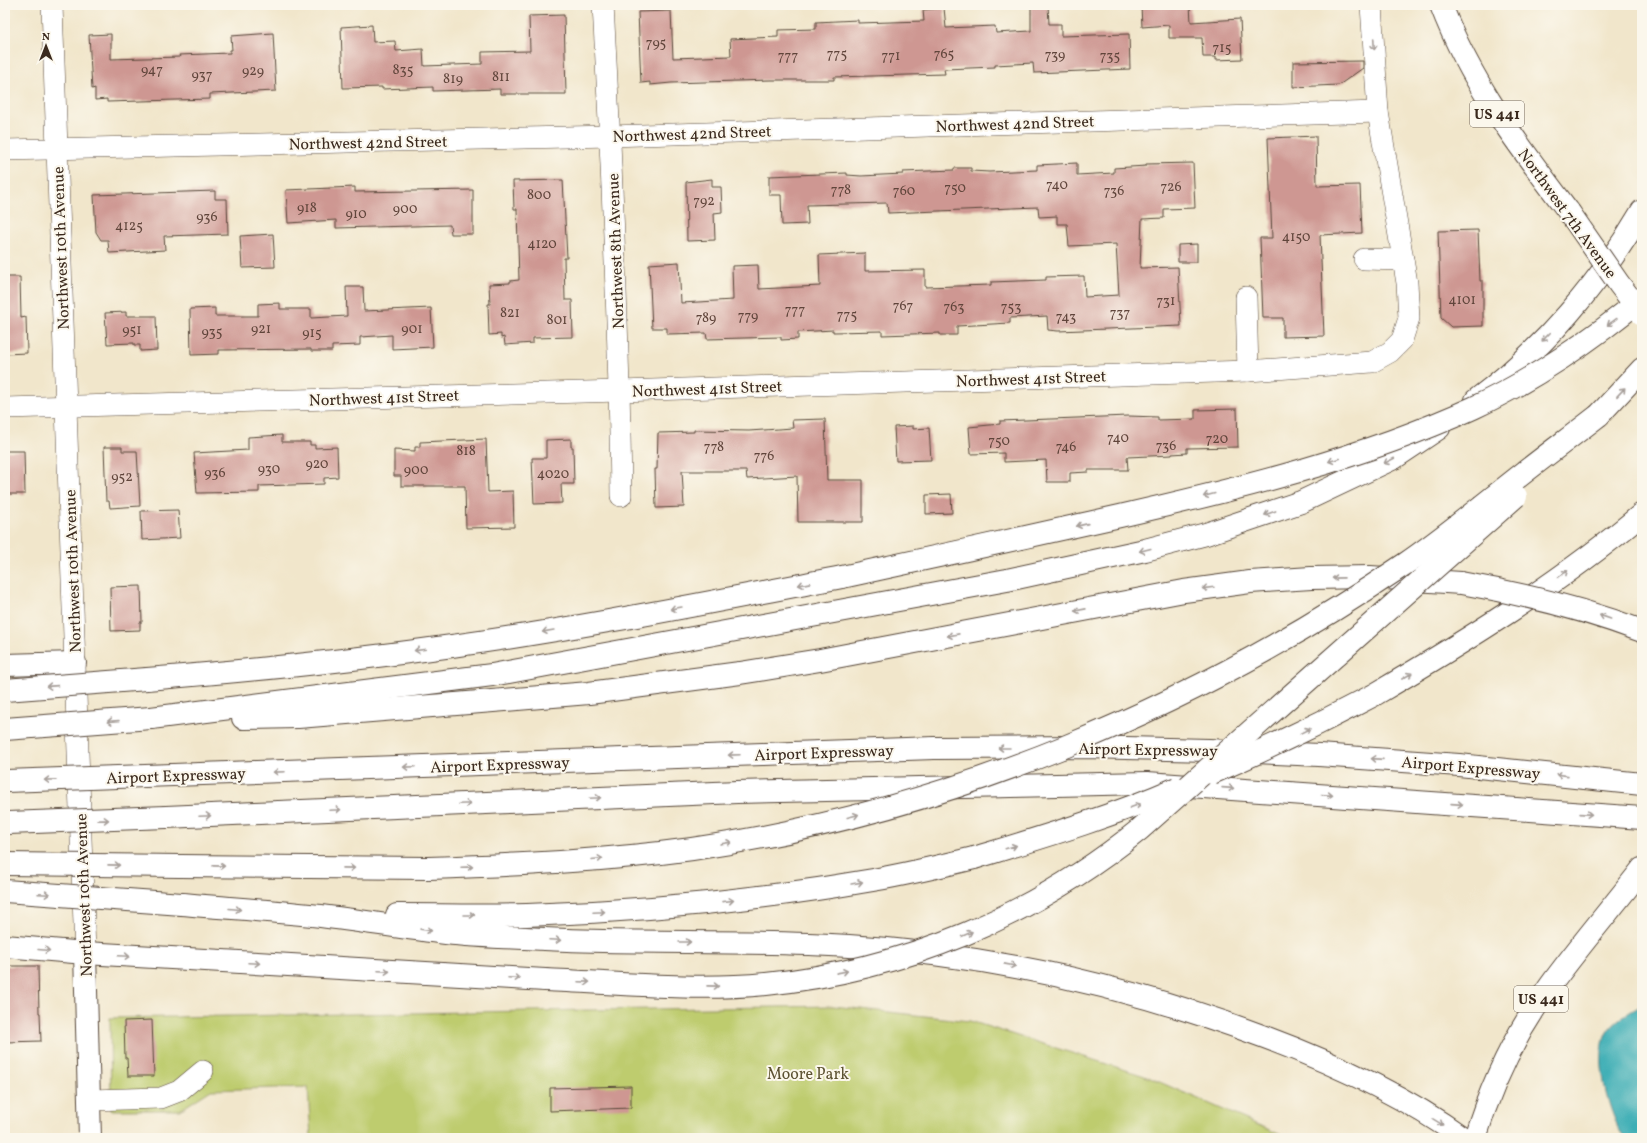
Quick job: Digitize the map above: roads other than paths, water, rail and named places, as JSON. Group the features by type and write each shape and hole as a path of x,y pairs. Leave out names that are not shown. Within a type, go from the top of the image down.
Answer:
{"main road":[{"name":"Northwest 7th Avenue","path":"1441,5 1451,31 1486,98 1520,148 1642,314"},
{"path":"5,729 152,718 441,682 579,660 1023,577 1145,550 1259,517 1301,502 1394,458 1447,422 1500,383 1573,310 1614,256 1642,211"},
{"path":"5,690 246,672 446,647 628,617 842,577 1174,504 1271,479 1338,459 1474,407 1531,377 1583,344 1642,298"},
{"path":"5,946 85,953 545,980 725,986 766,984 853,970 900,958 954,940 1033,902 1112,852 1520,492 1599,415 1642,369"},
{"path":"5,864 428,868 504,865 628,856 692,849 836,821 904,803 982,778 1047,754 1120,724 1269,649 1419,554 1599,415"},
{"path":"318,916 526,915 636,910 826,888 875,880 974,858 1090,822 1150,800 1272,747 1326,721 1431,662 1542,589 1595,551 1642,514"},
{"path":"152,718 298,717 596,692 740,673 820,660 1184,591 1250,582 1311,578 1370,577 1460,583 1515,593 1561,604 1607,618 1642,631"},
{"path":"5,665 75,664"},
{"name":"Airport Expressway","path":"5,781 926,748 1085,748 1209,750 1319,755 1459,765 1642,784"},
{"path":"6,823 737,792 1147,784 1642,818"},
{"name":"US 441","path":"1475,1138 1486,1106 1508,1057 1534,1010 1575,952 1637,875"},
{"path":"5,892 182,904 318,916 448,933 572,941 742,942 849,946 940,954 991,961 1100,984 1201,1014 1285,1045 1372,1084 1413,1107 1462,1138"},
{"name":"Northwest 10th Avenue","path":"85,953 90,1138"}],"street":[{"name":"Northwest 10th Avenue","path":"52,5 85,953"},
{"name":"Northwest 8th Avenue","path":"603,5 610,136 620,391 621,496"},
{"path":"1364,259 1403,260 1378,112 1372,5"},
{"name":"Northwest 42nd Street","path":"5,150 57,150 610,136 1378,112"},
{"name":"Northwest 41st Street","path":"5,408 620,391 1248,371 1372,362 1390,352 1402,340 1409,318 1403,260"},
{"path":"1246,297 1248,371"},
{"path":"89,1100 161,1098 179,1091 203,1071"}],"water":[{"path":"1642,1005 1642,1138 1624,1138 1613,1115 1605,1087 1602,1072 1603,1045 1609,1029 1622,1017"}],"park label":[{"name":"Moore Park","path":"808,1073"}]}
